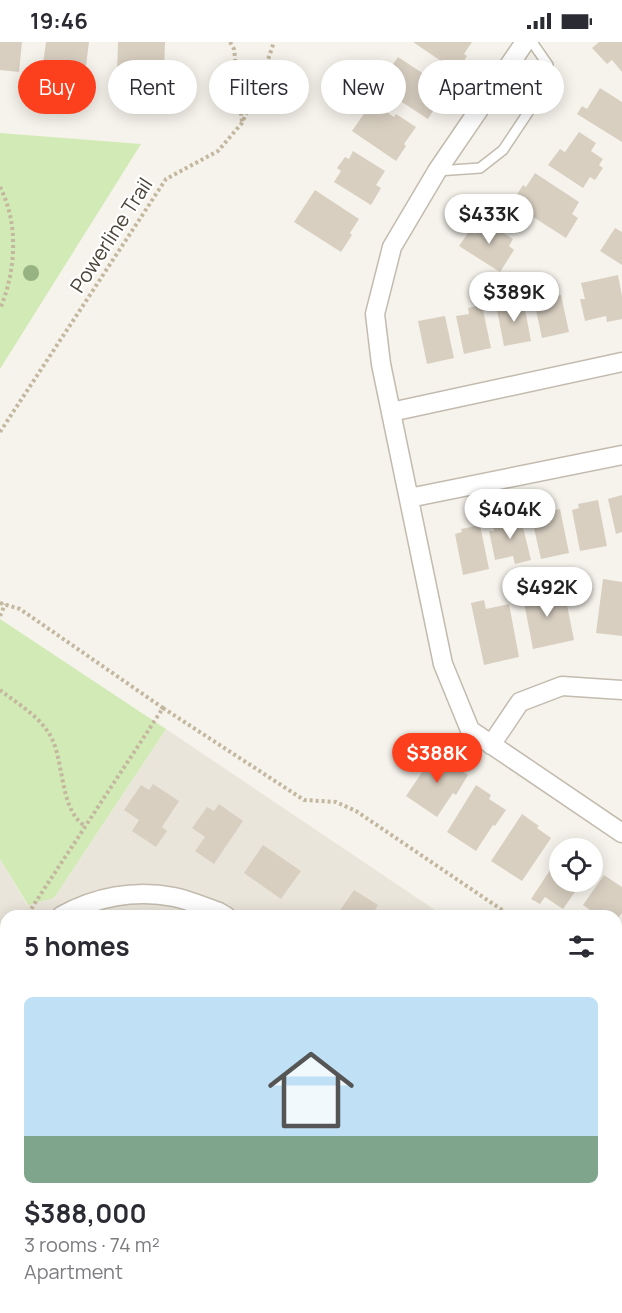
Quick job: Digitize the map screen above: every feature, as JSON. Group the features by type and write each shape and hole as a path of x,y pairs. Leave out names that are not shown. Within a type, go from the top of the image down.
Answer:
{"street":[{"path":"525,42 437,171 392,247 375,314 381,364 443,664 470,730 622,833"},
{"path":"391,412 622,362"},
{"path":"408,498 622,455"},
{"path":"491,745 520,702 562,686 622,690"},
{"path":"73,910 103,899 122,895 147,894 175,897 213,910"}],"lane":[{"path":"437,171 480,168 503,150 543,90 548,65 532,42"}],"path":[{"path":"230,42 234,49 242,123"},
{"name":"Powerline Trail","path":"0,432 166,179 218,151 242,123 261,80 274,42"},
{"path":"0,187 10,214 13,249 6,291 0,309"},
{"path":"0,616 2,604 20,609 163,708 304,800 336,802 356,811 503,910"},
{"path":"0,690 39,720 53,740 70,810 78,822 85,826"},
{"path":"31,910 163,708"}],"shaded area":[{"path":"166,729 435,910 0,910 0,859 27,905 54,898"}],"green space":[{"path":"0,133 141,144 0,369"},
{"path":"0,619 166,729 54,898 28,905 0,859"}],"building":[{"path":"0,42 22,42 18,72 0,70"},
{"path":"46,42 89,42 87,60 43,60"},
{"path":"118,42 165,42 164,60 117,60"},
{"path":"413,42 472,42 464,54 467,56 464,60 439,60"},
{"path":"599,42 622,42 622,72 612,60 607,64 592,48"},
{"path":"406,62 418,70 418,113 406,105"},
{"path":"600,88 622,102 622,142 577,114 582,106 587,109"},
{"path":"364,114 390,114 394,117 396,114 416,127 396,161 352,131"},
{"path":"420,114 431,114 428,119"},
{"path":"579,132 596,143 591,151 603,159 599,165 603,168 595,180 590,177 583,188 548,165 560,149 565,152"},
{"path":"353,151 385,171 376,185 381,188 371,205 334,182 341,171 337,168 345,157 349,159"},
{"path":"535,173 579,202 572,214 578,218 566,238 511,203 523,185 526,187"},
{"path":"315,190 359,219 341,252 294,222"},
{"path":"487,215 498,222 494,227 513,239 509,246 514,250 500,272 459,246 470,230 475,234"},
{"path":"615,228 622,232 622,265 600,251"},
{"path":"618,275 622,296 622,319 607,322 606,316 585,321 580,299 585,299 581,283"},
{"path":"561,295 569,332 542,338 534,301"},
{"path":"523,299 531,341 504,346 496,305"},
{"path":"482,305 491,348 464,354 456,316 469,314 468,308"},
{"path":"445,316 454,358 427,364 418,321"},
{"path":"622,495 622,532 616,534 608,499"},
{"path":"598,500 607,546 580,551 572,510 579,508 578,504"},
{"path":"560,509 569,553 541,559 531,515"},
{"path":"520,515 531,560 515,564 513,556 495,560 489,531 494,531 492,521"},
{"path":"480,525 489,569 463,575 455,534 462,532 461,529"},
{"path":"603,579 622,582 622,636 596,633"},
{"path":"534,584 536,593 558,589 561,606 567,605 574,640 533,649 521,587"},
{"path":"484,600 486,609 509,604 519,657 484,665 471,603"},
{"path":"437,750 454,761 452,765 468,775 456,795 453,793 437,817 406,796"},
{"path":"153,784 179,801 162,827 167,831 156,847 132,831 139,820 124,810 141,785 149,790"},
{"path":"476,785 491,795 489,799 506,810 476,851 447,832"},
{"path":"219,804 243,821 214,864 195,851 205,837 192,828 207,807 214,811"},
{"path":"522,814 551,838 522,881 491,861"},
{"path":"263,845 301,871 281,899 244,873"},
{"path":"549,872 549,892 575,892 563,909 545,897 540,904 531,899"},
{"path":"604,875 622,887 622,910 590,910 583,905 592,892 603,892"},
{"path":"354,890 378,905 375,910 340,910"}]}
